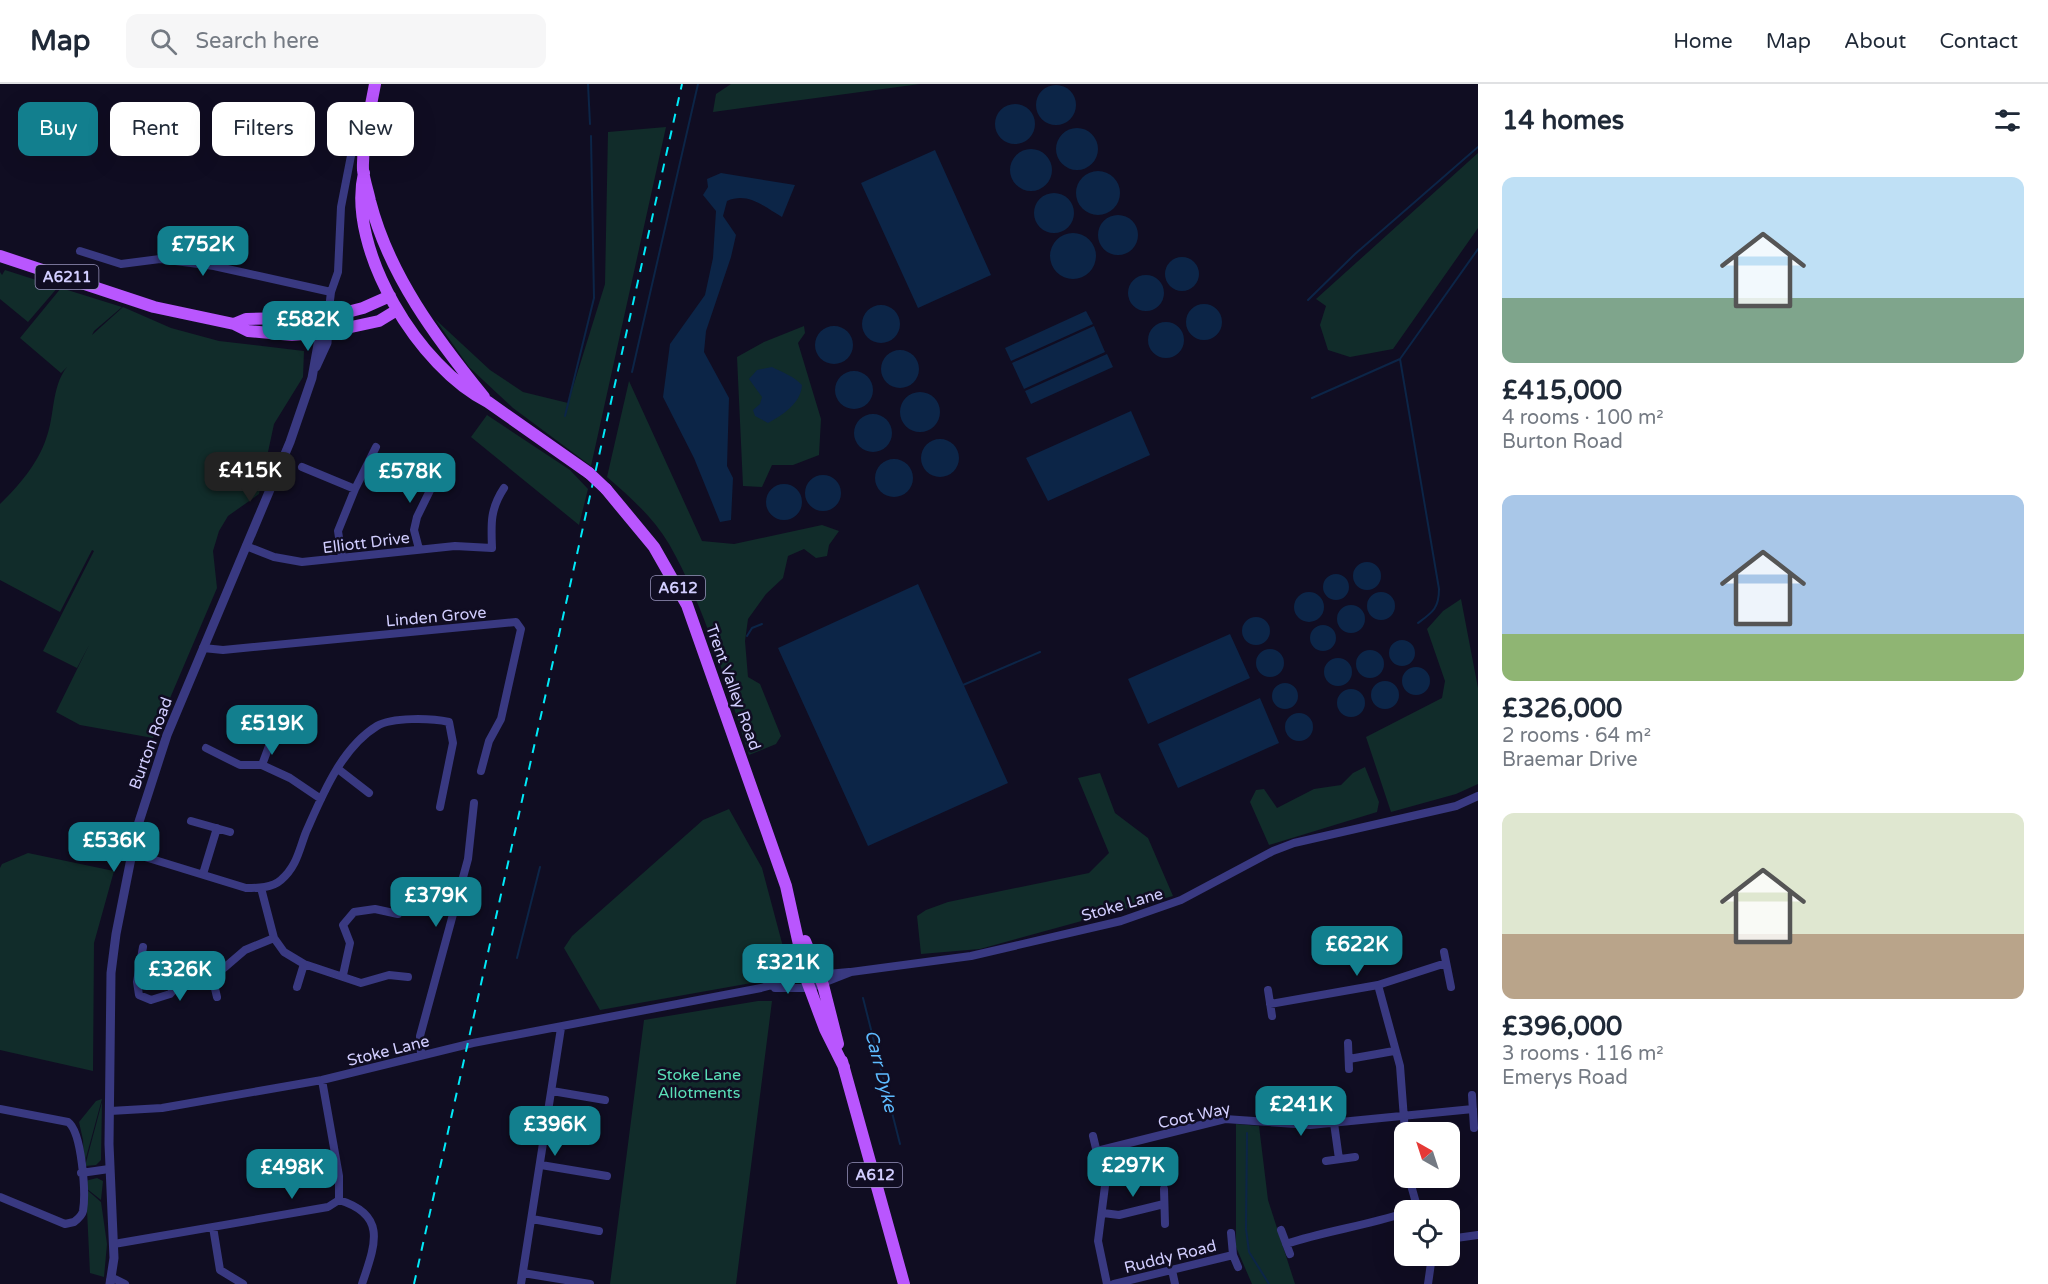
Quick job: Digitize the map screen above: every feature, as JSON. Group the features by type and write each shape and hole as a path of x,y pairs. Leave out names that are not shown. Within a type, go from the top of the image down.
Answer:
{"main road":[{"name":"A612","path":"363,169 375,84"},
{"name":"Trent Valley Road","path":"363,169 380,233 409,300 488,402"},
{"name":"Trent Valley Road","path":"363,169 360,198 370,244 390,296 406,327 442,369 472,394 488,402 589,473 606,489 654,548 687,605 724,703 816,978 844,1067 904,1284"},
{"name":"A6211","path":"0,256 163,309 234,324 248,331 292,335 324,332 376,322 397,310"},
{"path":"390,296 409,300"},
{"name":"A6211","path":"234,324 246,319 328,317 363,308 390,296"},
{"path":"397,310 409,300"},
{"name":"Trent Valley Road","path":"816,978 810,988 825,1029 844,1067"}],"street":[{"name":"Burton Road","path":"110,1283 114,1244 109,1169 111,974 116,934 132,853 146,798 167,735 287,449 327,343 324,332 331,292 338,272 353,156"},
{"path":"80,251 122,264 160,259 214,266 331,292"},
{"path":"342,557 339,531 355,489 376,447"},
{"path":"419,549 414,530 417,518 443,464"},
{"path":"302,467 355,489"},
{"name":"Elliott Drive","path":"246,546 274,557 302,562 456,546 492,548 490,518 494,503 504,488"},
{"name":"Linden Grove","path":"203,648 223,650 516,622 521,629 501,719 489,741 481,771"},
{"path":"132,853 246,888 261,888 279,882 296,865 321,799 339,769 355,744 378,725 429,718 448,722 453,743 440,807"},
{"path":"262,765 264,753 279,732 269,728"},
{"path":"207,748 240,765 262,765 290,778 321,799"},
{"path":"339,769 369,793"},
{"name":"Stoke Lane","path":"110,1111 162,1108 322,1080 421,1056 761,988 849,972 971,956 1121,921 1181,900 1274,851 1294,843 1455,806 1478,795"},
{"path":"421,1056 420,1036 468,859 474,802"},
{"path":"191,821 230,832"},
{"path":"203,874 217,828"},
{"path":"261,888 274,938 284,952 304,964 343,975 361,983 389,975 408,977"},
{"path":"343,975 350,943 343,925 354,912 375,909 398,914"},
{"path":"143,948 137,982 139,995 151,1000 170,994 187,975 224,968 245,950 274,938"},
{"path":"1444,952 1451,987"},
{"path":"1270,1004 1378,985 1446,963"},
{"path":"297,987 304,964"},
{"path":"211,972 218,997"},
{"path":"1378,985 1394,1051 1400,1066 1404,1122"},
{"path":"761,988 810,988"},
{"path":"1268,990 1272,1016"},
{"path":"521,1284 561,1028"},
{"path":"1348,1043 1349,1069"},
{"path":"1348,1059 1394,1051"},
{"path":"322,1080 339,1176 339,1200"},
{"path":"552,1090 604,1100"},
{"path":"1472,1095 1474,1128"},
{"path":"0,1109 68,1122 74,1126 79,1138 83,1211 74,1222 65,1224 0,1197"},
{"name":"Coot Way","path":"1097,1151 1225,1119 1303,1125 1473,1109"},
{"path":"1334,1123 1339,1159"},
{"path":"1093,1136 1105,1186 1098,1240 1107,1284"},
{"path":"1326,1161 1355,1157"},
{"path":"541,1165 607,1176"},
{"path":"81,1173 109,1169"},
{"path":"1164,1190 1165,1224"},
{"path":"114,1244 328,1207 339,1200"},
{"path":"339,1200 365,1210 373,1226 370,1254 362,1284"},
{"path":"1103,1213 1119,1215 1164,1204"},
{"path":"1286,1244 1327,1230 1394,1216"},
{"path":"532,1219 599,1231"},
{"path":"213,1227 220,1270 243,1284"},
{"path":"1281,1230 1290,1254"},
{"path":"1231,1233 1233,1255 1239,1267"},
{"path":"1460,1237 1478,1235"},
{"name":"Ruddy Road","path":"1114,1284 1233,1255"},
{"path":"1428,1284 1431,1266"},
{"path":"1172,1270 1175,1284"},
{"path":"524,1273 590,1284"},
{"path":"110,1283 115,1279 125,1284"}],"green space":[{"path":"731,84 920,84 713,112 716,94"},
{"path":"666,127 591,466 513,408 469,367 435,319 490,370 523,392 568,403 605,284 608,132"},
{"path":"1478,153 1478,228 1393,349 1350,357 1328,350 1320,325 1326,306 1316,299"},
{"path":"5,270 58,287 28,322 0,299 0,272 2,275"},
{"path":"61,288 122,307 92,335 123,307 171,328 219,341 304,351 303,377 274,424 259,494 228,516 219,531 213,551 217,588 153,738 80,725 56,712 89,645 77,668 43,651 94,551 92,550 60,612 0,580 0,504 27,474 38,457 49,430 58,383 67,367 61,373 20,338"},
{"path":"804,326 805,333 798,343 821,419 819,455 793,465 772,465 762,487 743,486 737,357 764,342"},
{"path":"629,381 702,541 734,544 822,525 839,531 829,545 827,556 816,558 804,549 788,556 783,578 766,594 748,619 745,641 748,677 760,684 781,736 776,744 749,755 705,621 682,569 656,525 607,477"},
{"path":"487,415 570,470 588,489 579,525 471,437"},
{"path":"1461,599 1478,688 1478,784 1456,794 1391,812 1366,737 1442,698 1445,681 1427,629 1443,611"},
{"path":"1365,767 1379,802 1377,812 1269,845 1250,802 1256,790 1264,789 1277,808 1314,789 1341,785 1353,773"},
{"path":"1100,773 1115,813 1148,838 1173,896 980,949 921,954 917,916 926,910 948,902 1089,873 1109,853 1078,778"},
{"path":"729,809 762,868 790,973 779,978 600,1010 564,948 572,936 703,820"},
{"path":"28,853 114,871 94,943 93,1071 0,1050 0,868 2,864"},
{"name":"Stoke Lane Allotments","path":"758,1001 772,1001 736,1284 610,1284 644,1020"},
{"path":"102,1099 84,1165 83,1140 79,1122 96,1101"},
{"path":"102,1102 101,1160 96,1165 85,1166"},
{"path":"1236,1124 1259,1126 1268,1200 1295,1284 1252,1284 1236,1247"},
{"path":"97,1178 103,1181 101,1200 86,1188 85,1181"},
{"path":"86,1189 101,1202 107,1244 104,1277 90,1273"}],"water":[{"path":"1056,85 1070,91 1076,105 1070,119 1056,125 1042,119 1036,105 1042,91"},
{"path":"1015,104 1023,105 1029,110 1034,116 1034,132 1029,138 1023,143 1015,144 1007,143 1001,138 996,132 995,124 996,116 1001,110 1007,105"},
{"path":"1077,128 1092,134 1098,149 1092,164 1077,170 1062,164 1056,149 1062,134"},
{"path":"1031,149 1046,155 1052,170 1046,185 1031,191 1016,185 1010,170 1016,155"},
{"path":"935,150 991,275 918,308 861,183"},
{"path":"1098,171 1113,178 1120,193 1113,208 1098,215 1083,208 1076,193 1083,178"},
{"path":"721,173 795,185 782,217 762,205 742,198 727,201 723,216 736,235 706,331 704,352 729,398 727,466 733,478 731,520 720,522 694,458 663,397 670,344 705,295 713,258 716,211 703,195 708,187 707,179"},
{"path":"1054,193 1062,194 1068,199 1073,205 1073,221 1068,227 1062,232 1054,233 1046,232 1040,227 1035,221 1034,213 1035,205 1040,199 1046,194"},
{"path":"1118,215 1126,216 1132,221 1137,227 1137,243 1132,249 1126,254 1118,255 1110,254 1104,249 1099,243 1098,235 1099,227 1104,221 1110,216"},
{"path":"1073,233 1089,240 1096,256 1089,272 1073,279 1057,272 1050,256 1057,240"},
{"path":"1182,257 1194,262 1199,274 1194,286 1182,291 1170,286 1165,274 1170,262"},
{"path":"1146,275 1158,281 1164,293 1158,305 1146,311 1134,305 1128,293 1134,281"},
{"path":"1204,304 1217,309 1222,322 1217,335 1204,340 1191,335 1186,322 1191,309"},
{"path":"881,305 895,310 900,324 895,338 881,343 867,338 862,324 867,310"},
{"path":"1086,311 1093,324 1011,361 1005,348"},
{"path":"1166,322 1179,327 1184,340 1179,353 1166,358 1153,353 1148,340 1153,327"},
{"path":"834,326 847,332 853,345 847,358 834,364 821,358 815,345 821,332"},
{"path":"1094,326 1105,352 1024,389 1012,363"},
{"path":"900,350 914,355 919,369 914,383 900,388 886,383 881,369 886,355"},
{"path":"1107,354 1113,367 1031,404 1025,391"},
{"path":"772,367 802,385 795,403 768,423 755,416 753,410 760,404 762,397 749,379 757,370"},
{"path":"854,371 867,377 873,390 867,403 854,409 841,403 835,390 841,377"},
{"path":"920,392 934,398 940,412 934,426 920,432 906,426 900,412 906,398"},
{"path":"1131,411 1150,455 1048,501 1026,458"},
{"path":"873,414 887,419 892,433 887,447 873,452 859,447 854,433 859,419"},
{"path":"940,439 954,444 959,458 954,472 940,477 926,472 921,458 926,444"},
{"path":"894,459 908,464 913,478 908,492 894,497 880,492 875,478 880,464"},
{"path":"823,475 836,480 841,493 836,506 823,511 810,506 805,493 810,480"},
{"path":"784,484 796,490 802,502 796,514 784,520 772,514 766,502 772,490"},
{"path":"1367,562 1377,566 1381,576 1377,586 1367,590 1357,586 1353,576 1357,566"},
{"path":"1336,574 1345,578 1349,587 1345,596 1336,600 1327,596 1323,587 1327,578"},
{"path":"918,584 1008,783 868,846 778,648"},
{"path":"1309,592 1319,597 1324,607 1319,617 1309,622 1299,617 1294,607 1299,597"},
{"path":"1381,592 1391,596 1395,606 1391,616 1381,620 1371,616 1367,606 1371,596"},
{"path":"1351,605 1361,609 1365,619 1361,629 1351,633 1341,629 1337,619 1341,609"},
{"path":"1256,617 1266,621 1270,631 1266,641 1256,645 1246,641 1242,631 1246,621"},
{"path":"1323,625 1332,629 1336,638 1332,647 1323,651 1314,647 1310,638 1314,629"},
{"path":"1230,634 1250,678 1148,724 1128,679"},
{"path":"1402,640 1411,644 1415,653 1411,662 1402,666 1393,662 1389,653 1393,644"},
{"path":"1270,649 1280,653 1284,663 1280,673 1270,677 1260,673 1256,663 1260,653"},
{"path":"1370,650 1380,654 1384,664 1380,674 1370,678 1360,674 1356,664 1360,654"},
{"path":"1338,658 1348,662 1352,672 1348,682 1338,686 1328,682 1324,672 1328,662"},
{"path":"1416,667 1426,671 1430,681 1426,691 1416,695 1406,691 1402,681 1406,671"},
{"path":"1385,681 1395,685 1399,695 1395,705 1385,709 1375,705 1371,695 1375,685"},
{"path":"1285,683 1294,687 1298,696 1294,705 1285,709 1276,705 1272,696 1276,687"},
{"path":"1351,689 1361,693 1365,703 1361,713 1351,717 1341,713 1337,703 1341,693"},
{"path":"1260,698 1279,743 1178,788 1158,744"},
{"path":"1299,713 1309,717 1313,727 1309,737 1299,741 1289,737 1285,727 1289,717"}],"waterway":[{"path":"588,84 590,124"},
{"path":"632,372 698,84"},
{"path":"565,416 594,298 591,136"},
{"path":"1308,300 1355,254 1478,147"},
{"path":"1312,398 1400,359 1478,249"},
{"path":"1400,359 1439,589 1438,601 1434,609 1418,623"},
{"path":"747,636 752,628 762,624"},
{"path":"963,685 1040,652"},
{"path":"517,958 540,867"},
{"name":"Carr Dyke","path":"863,998 900,1144"},
{"path":"1247,1133 1246,1229 1249,1252 1269,1284"}],"railway":[{"path":"414,1284 682,84"}]}
